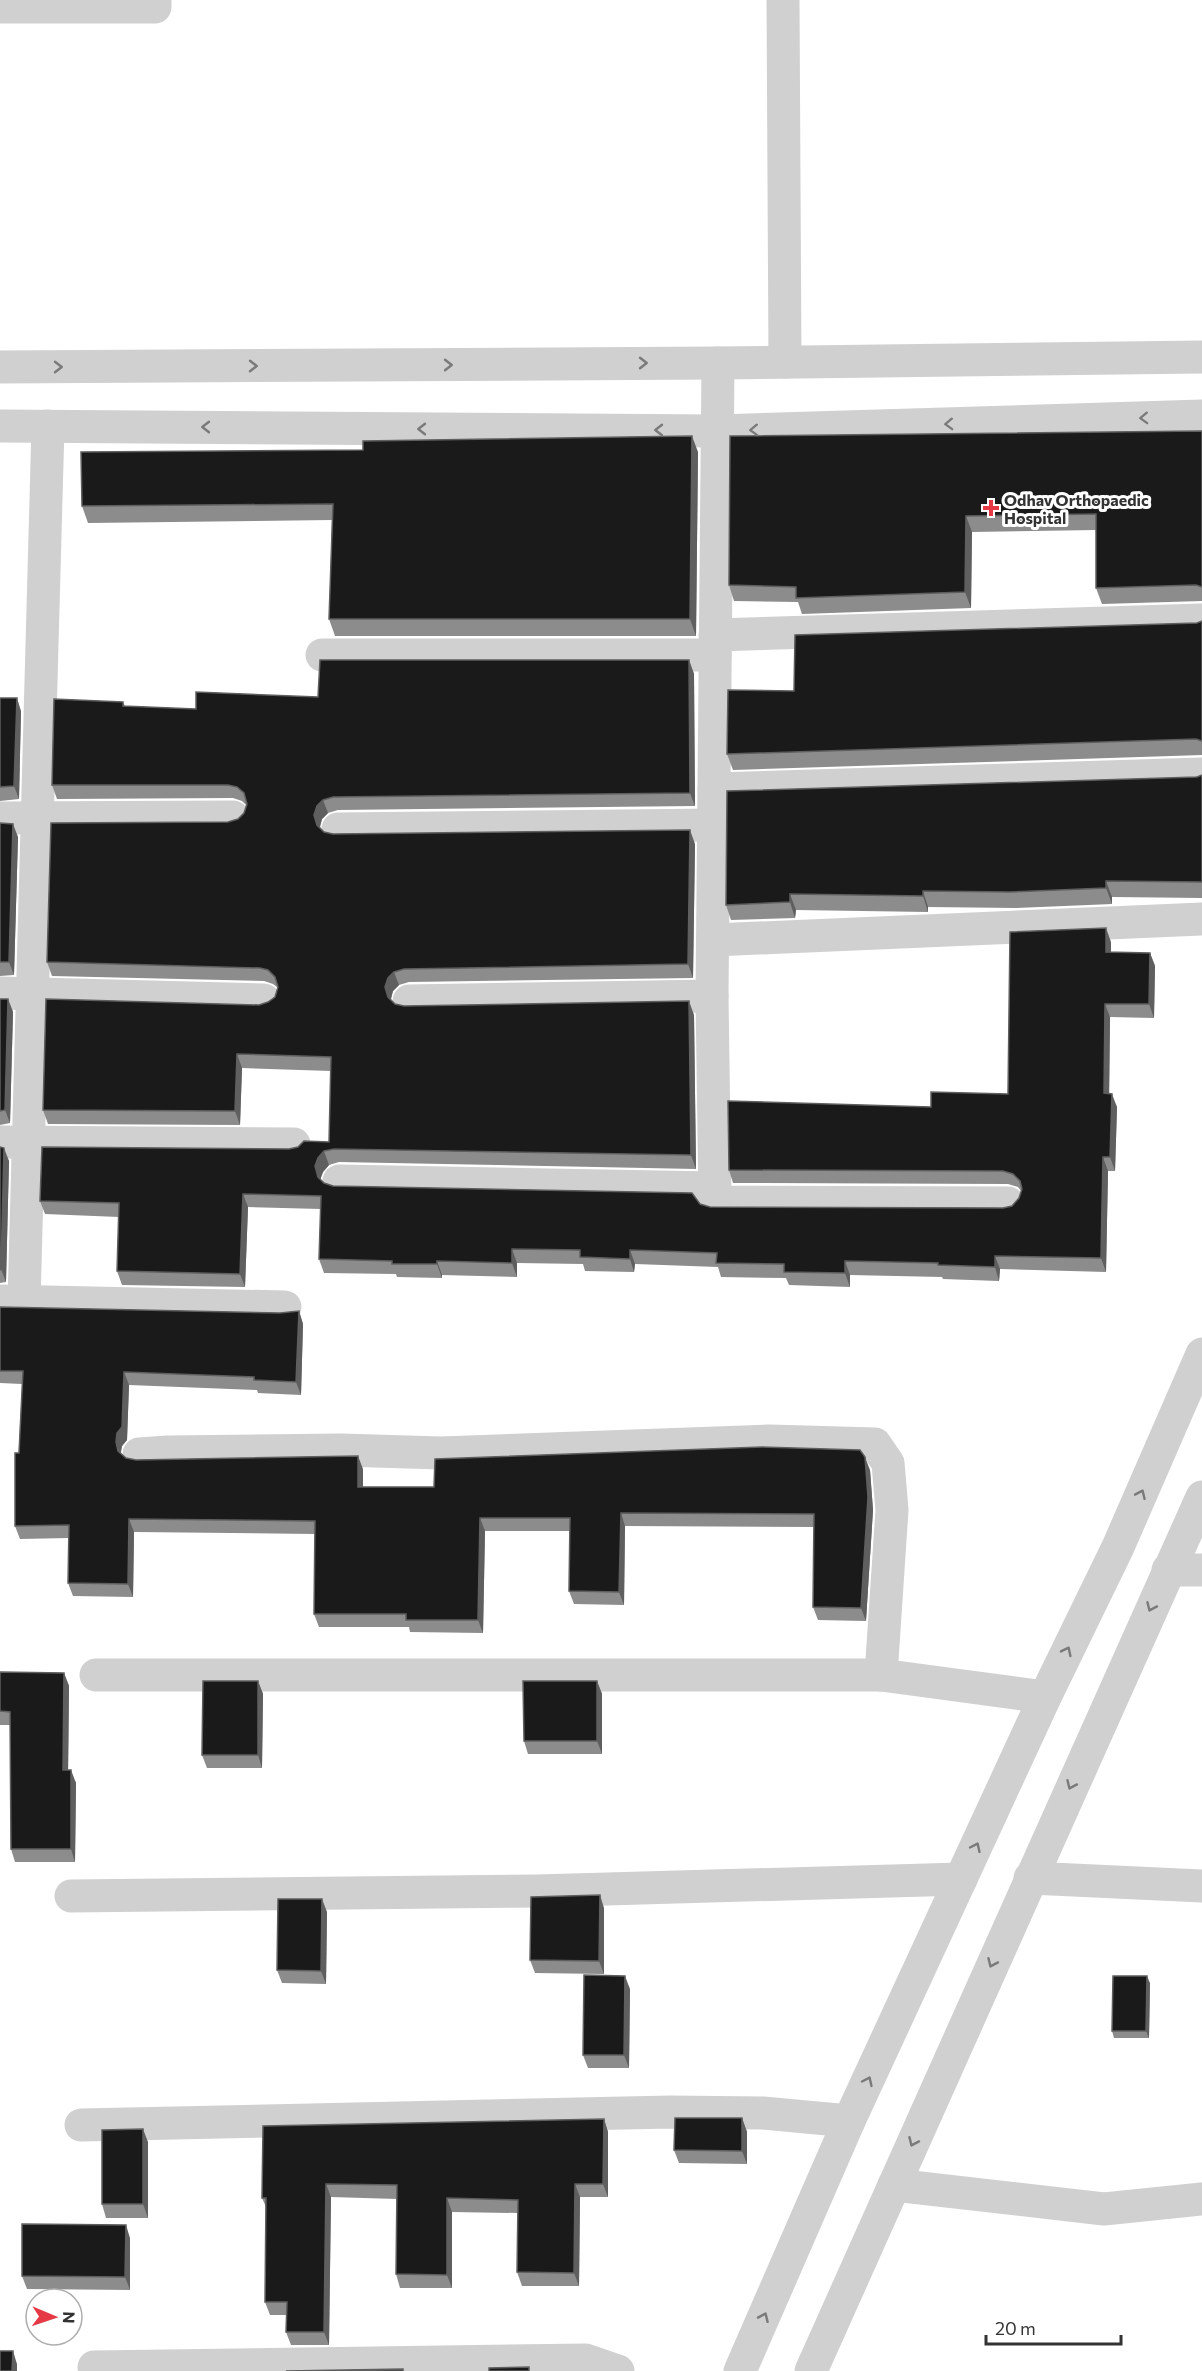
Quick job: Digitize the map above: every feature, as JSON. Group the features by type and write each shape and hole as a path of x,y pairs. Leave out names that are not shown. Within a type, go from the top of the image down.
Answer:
{"street":[{"path":"0,7 155,7 155,0"},
{"path":"783,0 785,362"},
{"path":"0,367 718,363 1202,357"},
{"path":"718,363 712,996 715,1202 1008,1203"},
{"path":"0,426 717,431 1202,416"},
{"path":"48,426 33,993 15,1142 12,1301 285,1307"},
{"path":"322,655 715,645 1202,620"},
{"path":"714,789 1202,774"},
{"path":"0,818 233,817"},
{"path":"338,829 714,825"},
{"path":"713,940 1202,919"},
{"path":"0,993 264,1000"},
{"path":"409,1001 712,996"},
{"path":"15,1142 294,1144"},
{"path":"339,1181 715,1188"},
{"path":"740,2371 849,2121 1045,1697 1118,1548 1202,1354"},
{"path":"139,1454 341,1450 441,1453 770,1441 874,1444 888,1463 892,1510 881,1675"},
{"path":"811,2371 1202,1497"},
{"path":"1168,1570 1202,1570"},
{"path":"96,1675 881,1675 1045,1697"},
{"path":"1030,1878 1202,1886"},
{"path":"71,1896 537,1891 961,1879"},
{"path":"81,2125 670,2112 763,2114 849,2121"},
{"path":"894,2185 1104,2209 1202,2199"},
{"path":"94,2367 586,2360 618,2371"}],"building":[{"path":"1202,431 1202,587 1196,585 1096,588 1096,514 966,516 965,592 796,598 796,587 729,585 730,436"},
{"path":"692,436 690,619 329,619 333,504 82,506 81,452 363,450 363,441"},
{"path":"1202,621 1202,741 1196,739 727,754 728,690 794,691 795,635 1197,623"},
{"path":"320,660 689,660 690,793 333,797 323,800 317,806 314,815 317,825 324,832 333,834 690,830 688,964 404,969 394,972 388,978 385,987 388,997 395,1004 404,1006 689,1001 691,1155 334,1149 324,1151 315,1166 318,1177 324,1183 333,1186 692,1193 700,1204 710,1207 1003,1208 1012,1206 1019,1198 1022,1189 1020,1181 1013,1174 1003,1171 729,1170 728,1101 931,1107 931,1092 1008,1094 1010,932 1106,928 1106,952 1150,953 1149,1004 1105,1004 1104,1093 1112,1094 1110,1157 1103,1157 1101,1258 995,1256 995,1267 845,1261 845,1273 784,1272 784,1264 716,1263 717,1253 630,1250 630,1259 580,1257 580,1250 512,1249 512,1263 437,1261 437,1264 392,1264 392,1261 319,1259 321,1196 243,1194 240,1274 117,1271 119,1203 40,1201 42,1147 289,1149 298,1147 304,1141 329,1142 331,1057 237,1054 235,1111 43,1110 46,999 259,1005 275,997 278,987 275,977 268,970 260,968 47,962 51,823 228,822 238,819 244,813 247,804 244,793 237,787 228,785 52,785 54,699 123,702 123,706 196,709 196,692 318,697"},
{"path":"0,698 17,698 14,786 0,787"},
{"path":"1202,775 1202,882 1106,881 1106,888 1010,892 923,891 923,896 790,894 790,902 726,905 727,791 1197,777"},
{"path":"0,823 13,824 9,962 0,962"},
{"path":"0,999 8,999 5,1110 0,1111"},
{"path":"0,1147 4,1148 0,1270"},
{"path":"0,1307 280,1313 299,1311 296,1382 254,1380 254,1377 124,1372 122,1427 117,1433 116,1442 118,1451 126,1458 136,1460 358,1456 358,1487 434,1487 435,1459 762,1447 860,1450 865,1457 868,1497 861,1608 813,1607 814,1514 621,1513 619,1592 569,1591 570,1518 480,1518 478,1620 406,1620 406,1614 314,1614 315,1521 129,1519 128,1584 68,1583 69,1525 15,1526 15,1453 19,1453 23,1371 0,1371"},
{"path":"0,1672 64,1673 63,1770 71,1770 71,1849 11,1849 10,1712 0,1711"},
{"path":"203,1681 258,1681 258,1755 202,1755"},
{"path":"523,1681 597,1681 597,1741 524,1741"},
{"path":"600,1895 599,1961 530,1960 531,1897"},
{"path":"278,1899 322,1899 321,1971 277,1970"},
{"path":"584,1975 625,1976 624,2055 583,2055"},
{"path":"1113,1976 1147,1976 1146,2031 1112,2031"},
{"path":"675,2118 742,2118 742,2151 674,2150"},
{"path":"604,2119 603,2184 575,2184 574,2273 517,2272 518,2200 447,2198 447,2275 396,2274 397,2185 326,2184 324,2332 286,2332 287,2302 265,2302 266,2198 262,2198 263,2126"},
{"path":"143,2129 143,2204 102,2204 102,2130"},
{"path":"22,2224 126,2225 125,2277 22,2276"},
{"path":"0,2351 13,2351 12,2371 0,2371"},
{"path":"529,2367 529,2371 489,2371 489,2368"},
{"path":"403,2369 403,2371 286,2371"}],"place":[{"name":"Odhav Orthopaedic Hospital","path":"991,508"}]}
